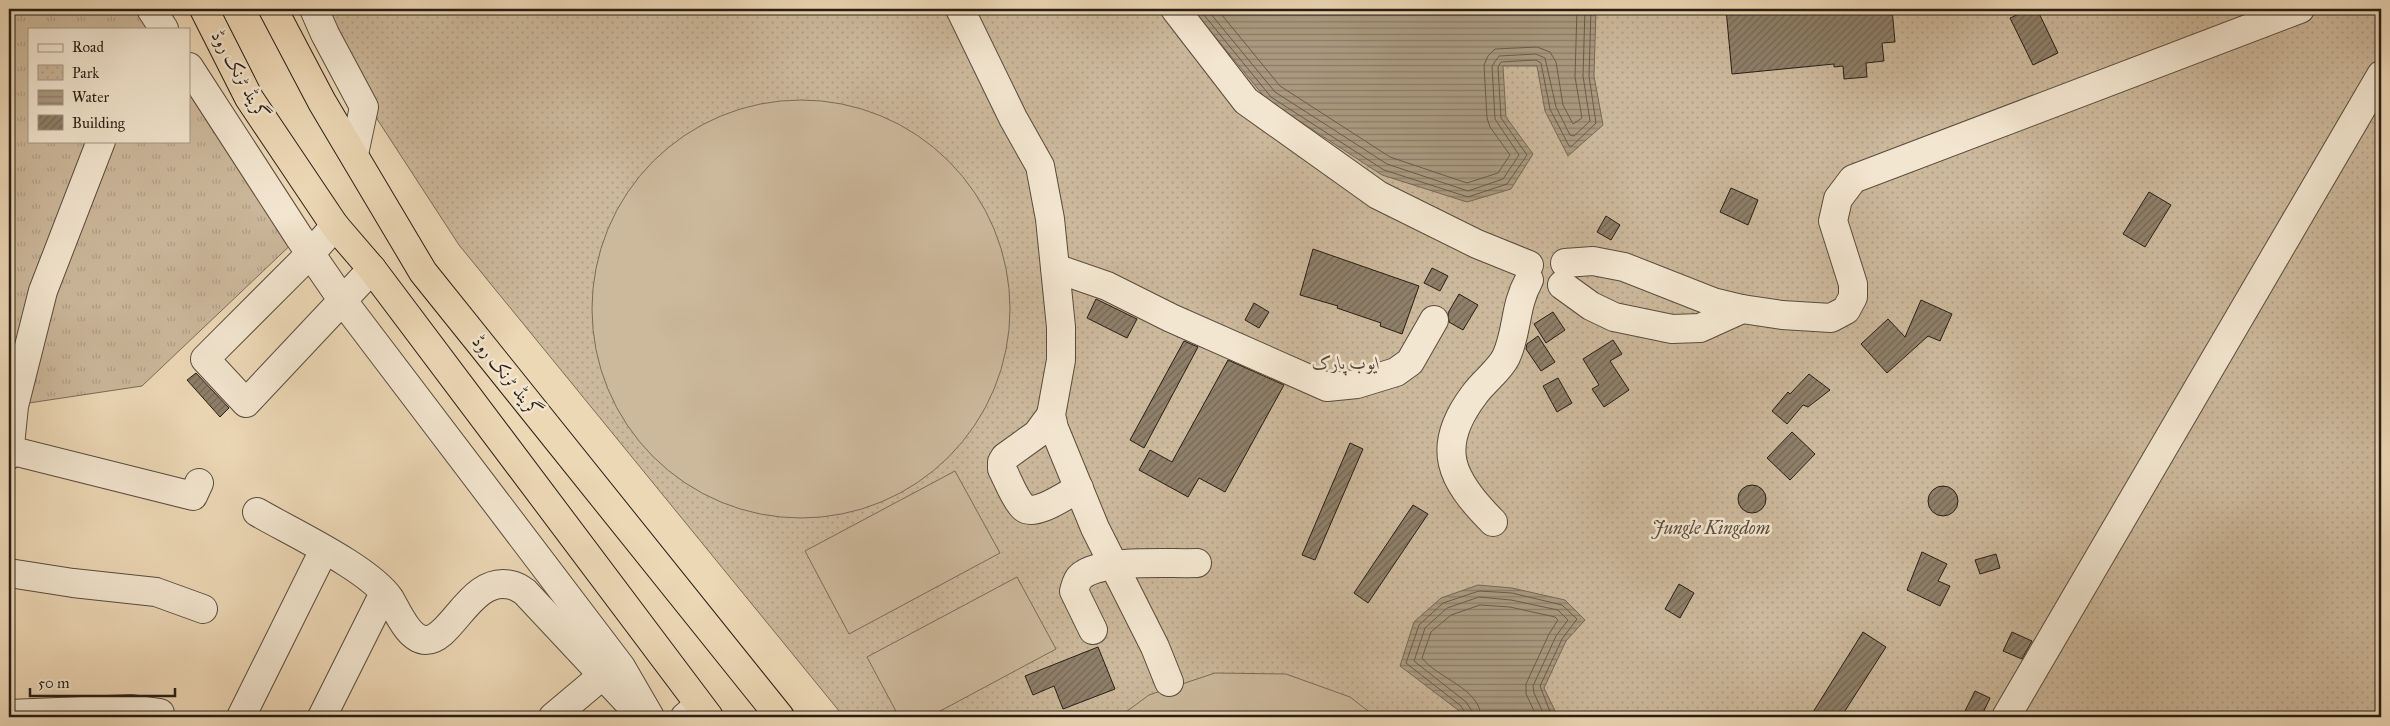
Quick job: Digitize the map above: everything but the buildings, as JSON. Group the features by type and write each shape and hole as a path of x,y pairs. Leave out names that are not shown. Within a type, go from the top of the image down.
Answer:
{"highway":[{"name":"گرینڈ ٹرنک روڈ","path":"204,9 249,98 335,226 372,269 698,713"},
{"name":"گرینڈ ٹرنک روڈ","path":"273,9 322,102 423,272 780,717"}],"street":[{"path":"147,28 149,9"},
{"path":"149,9 163,28"},
{"path":"314,9 325,34 364,107 354,154"},
{"path":"960,9 1013,118 1040,166 1050,219 1061,327 1061,360 1051,415 1054,428 1113,565 1155,648 1169,682"},
{"path":"1175,9 1246,101 1378,195 1477,244 1529,273"},
{"path":"1564,274 1593,261 1624,267 1713,302 1742,309 1782,315 1831,318 1846,310 1853,297 1853,284 1833,221 1838,199 1853,179 2300,9"},
{"path":"190,70 343,301 621,667 650,717"},
{"path":"2006,717 2381,75"},
{"path":"9,454 14,406 43,291 101,142"},
{"path":"335,226 311,253 205,359 246,404 372,269"},
{"path":"1493,522 1471,500 1457,478 1453,468 1451,447 1462,414 1474,395 1504,359 1511,345 1519,301 1529,273 1539,254 1546,252 1554,253 1564,274 1592,306 1614,317 1672,329 1700,328 1742,309"},
{"path":"1055,268 1107,286 1213,338 1327,387 1357,384 1396,372 1410,362 1434,320"},
{"path":"1051,415 1037,434 1005,456 1002,462 1002,469 1022,506 1028,510 1036,511 1079,488"},
{"path":"9,450 193,496 199,483"},
{"path":"256,512 366,575 384,593 412,633 424,640 435,639 478,593 496,585 511,584 525,592 643,717"},
{"path":"242,717 324,550"},
{"path":"1093,630 1074,591 1077,581 1084,574 1113,565 1197,563"},
{"path":"9,573 73,583 156,592 202,609"},
{"path":"322,717 384,593"},
{"path":"553,717 603,675"},
{"path":"9,714 132,709 160,713"}],"green space":[{"path":"9,9 149,9 161,28 28,28 28,142 190,142 190,72 299,237 142,386 9,406"},
{"name":"ایوب پارک","path":"312,9 2381,9 2381,717 844,717 459,245 327,42"},
{"path":"801,100 842,104 881,116 917,136 948,162 974,193 994,229 1006,268 1010,309 1006,350 994,389 974,425 948,456 917,482 881,502 842,514 801,518 760,514 721,502 685,482 654,456 628,425 608,389 596,350 592,309 596,268 608,229 628,193 654,162 685,136 721,116 760,104"},
{"path":"955,471 1000,553 849,634 805,551"},
{"path":"1017,577 1056,649 929,717 899,717 867,657"},
{"path":"1215,673 1286,674 1350,697 1376,717 1119,717 1149,695"}],"water":[{"path":"1198,9 1596,9 1594,76 1603,125 1568,156 1545,111 1537,66 1503,66 1506,117 1533,154 1511,189 1467,202 1382,175 1267,100 1198,16"},
{"path":"1478,585 1512,588 1565,600 1585,620 1566,641 1544,688 1558,717 1464,717 1458,710 1400,666 1414,622 1441,598"}],"park label":[{"name":"Jungle Kingdom","path":"1711,528"}]}
